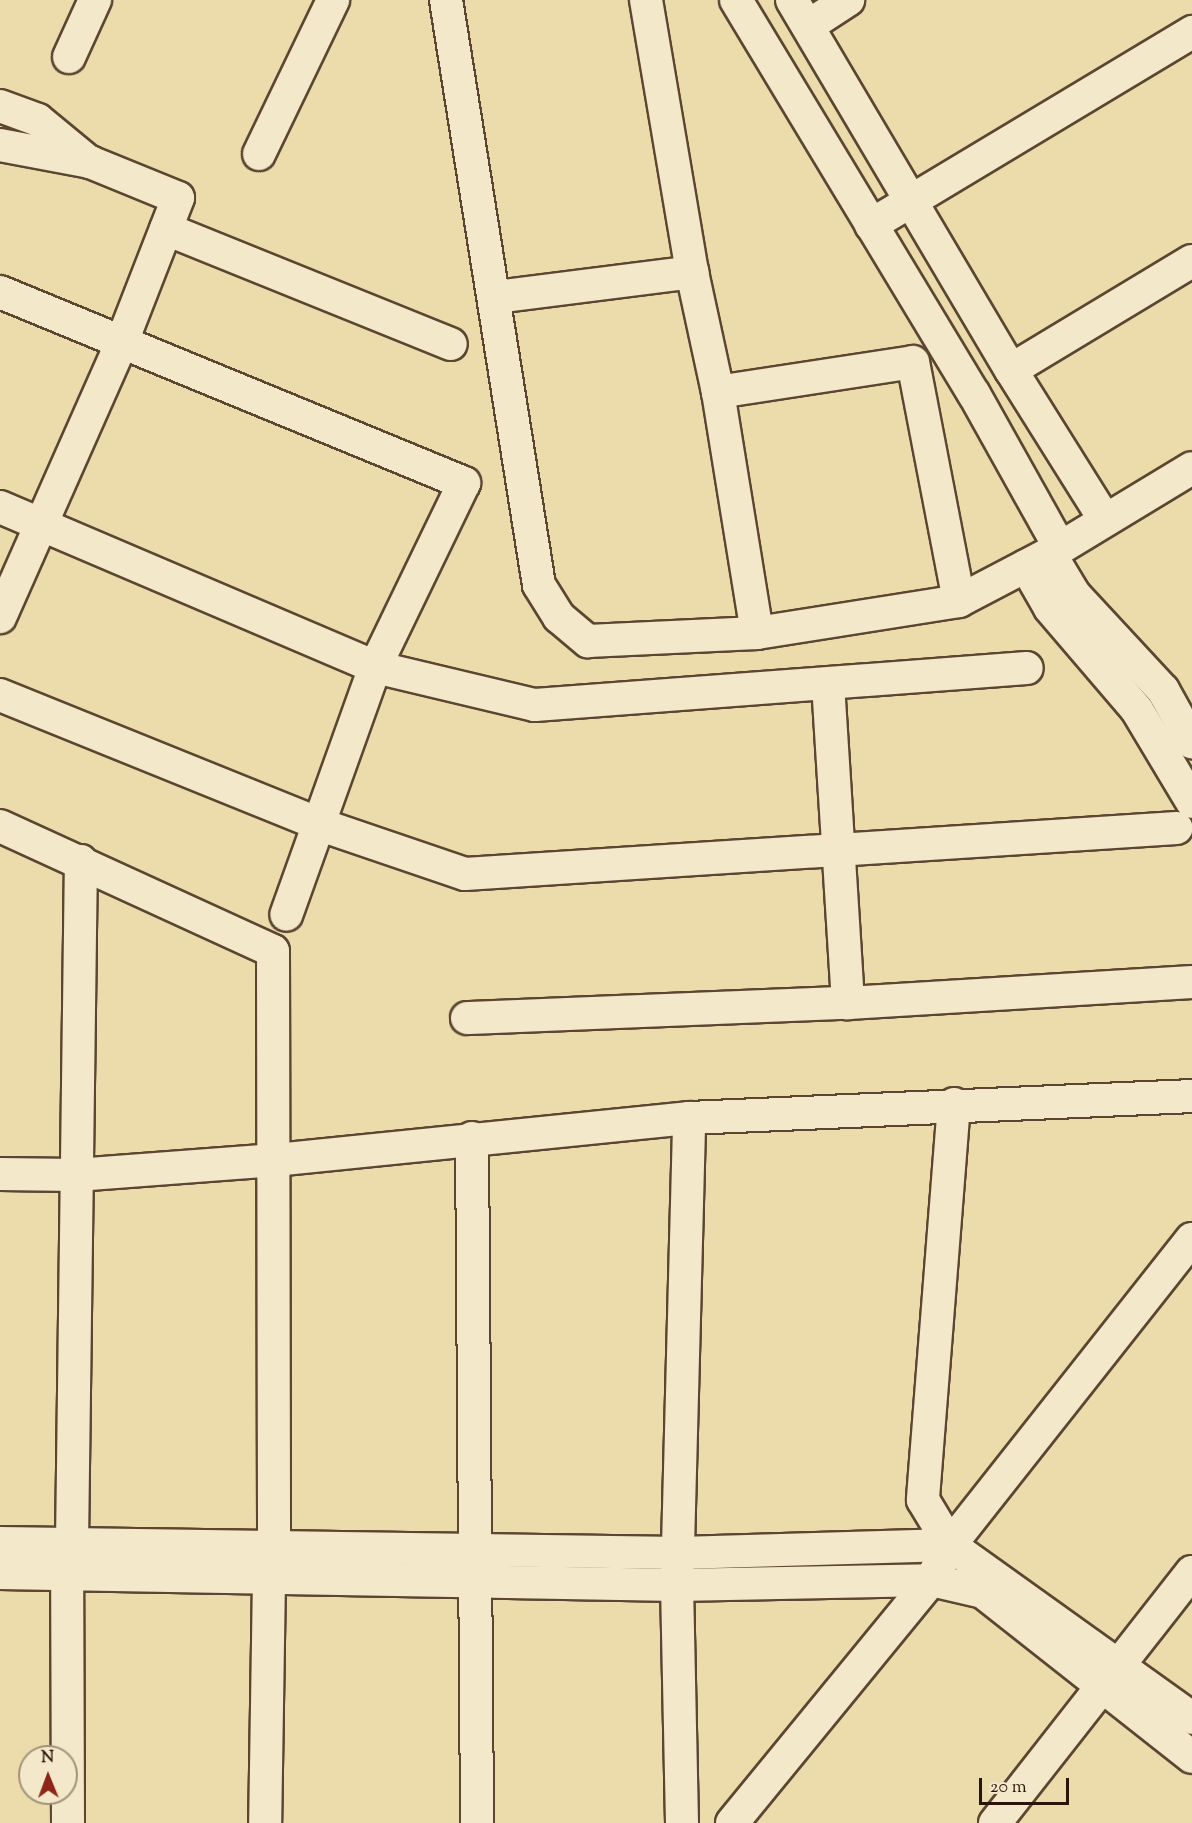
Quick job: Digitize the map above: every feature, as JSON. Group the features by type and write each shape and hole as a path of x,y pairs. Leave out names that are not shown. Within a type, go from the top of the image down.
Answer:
{"street":[{"path":"69,57 95,0"},
{"path":"259,154 333,0"},
{"path":"446,0 471,180 495,297 539,585 559,617 588,641 757,633 958,601 1045,556 1192,468"},
{"path":"646,0 692,272 718,393 757,633"},
{"path":"736,0 974,394 1045,556 1074,594 1163,690 1192,742"},
{"path":"848,0 800,13 1011,370 1105,520"},
{"path":"872,225 912,203 1192,32"},
{"path":"0,106 38,120 90,162"},
{"path":"0,145 90,162 178,198 122,342 39,524 0,617"},
{"path":"166,229 450,344"},
{"path":"1011,370 1192,261"},
{"path":"495,297 692,272"},
{"path":"0,292 464,483 375,667 321,825 286,915"},
{"path":"718,393 913,362 958,601"},
{"path":"0,507 375,667 535,705 1027,668"},
{"path":"0,695 321,825 465,874 838,852 1184,815 1137,710 1050,608 1045,556"},
{"path":"828,684 848,1003"},
{"path":"0,826 81,861 273,951 274,1545 269,1578 266,1823"},
{"path":"68,1823 69,1559 81,861"},
{"path":"467,1018 848,1003 1192,982"},
{"path":"0,1174 76,1175 275,1160 472,1138 688,1118 954,1104 1192,1096"},
{"path":"954,1104 923,1500 950,1545 1108,1677 1192,1757"},
{"path":"682,1823 677,1585 680,1553 688,1118"},
{"path":"472,1138 477,1823"},
{"path":"732,1823 931,1580 950,1545 1192,1239"},
{"path":"0,1543 69,1559 269,1578 680,1553 950,1545"},
{"path":"0,1573 69,1559 274,1545 677,1585 931,1580 983,1592 1108,1677 1192,1718"},
{"path":"995,1823 1192,1572"}]}
